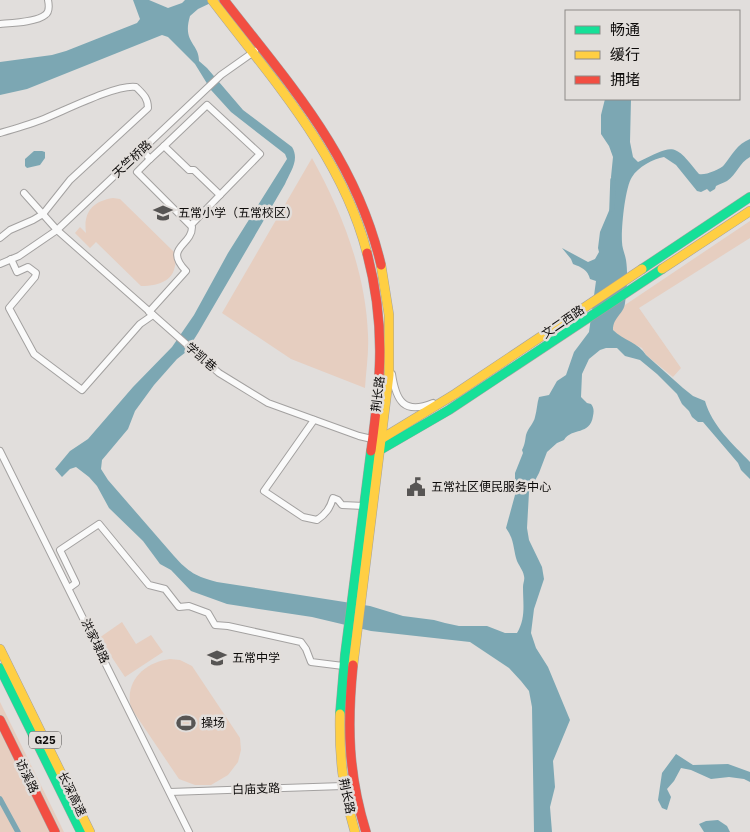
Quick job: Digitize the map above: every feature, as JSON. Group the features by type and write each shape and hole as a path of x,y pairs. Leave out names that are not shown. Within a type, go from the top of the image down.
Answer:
{"main road":[{"name":"荆长路","path":"219,2 260,47 292,87 330,141 347,170 365,209 373,233 388,301 390,364 376,439"},
{"name":"荆长路","path":"219,2 337,175 355,214 363,238 378,306 380,374 376,450 352,635 350,706 350,756 354,785 366,832"},
{"name":"文二西路","path":"376,439 455,394 750,197"},
{"name":"文二西路","path":"376,450 449,410 750,211"},
{"name":"荆长路","path":"357,598 364,506 376,450"},
{"name":"荆长路","path":"352,635 343,666 338,736 343,786 355,832"},
{"name":"长深高速","path":"0,648 90,832"},
{"name":"长深高速","path":"0,668 81,832"},
{"name":"访溪路","path":"0,720 55,832"}],"street":[{"path":"0,24 37,19 46,15 49,10 48,0"},
{"name":"天竺桥路","path":"0,264 32,247 57,230 221,74 260,47"},
{"path":"0,133 39,121 126,87 136,87 147,98 148,108 70,180 42,214 10,230 0,238"},
{"path":"11,259 17,272 28,267 36,273 35,277 9,308 34,354 82,390 186,271 177,258 177,251 192,232 192,227 137,172 207,105 260,154 191,225"},
{"path":"164,146 189,170 194,170 220,195"},
{"path":"142,150 150,159"},
{"name":"学凯巷","path":"24,193 57,230 219,373 268,403 358,436 376,439"},
{"path":"390,364 394,390 405,405 418,408 455,394"},
{"path":"314,420 264,492 303,517 317,520 330,507 333,498 342,505 364,506"},
{"name":"洪家埭路","path":"0,450 189,832"},
{"path":"69,588 76,583 60,550 99,524 149,585 165,589 179,607 189,606 208,613 215,625 228,626 301,642 311,662 343,666"},
{"name":"白庙支路","path":"170,792 343,786"}],"shaded area":[{"path":"312,158 333,200 351,244 363,289 368,342 365,388 291,359 222,313"},
{"path":"113,198 120,199 174,252 175,268 172,274 163,282 141,286 96,242 90,248 75,233 80,227 86,233 86,219 91,209 100,202"},
{"path":"750,221 750,238 639,308 681,368 673,377 646,355 642,348 623,339 613,330 613,323 625,305"},
{"path":"122,622 136,644 151,635 163,652 125,677 99,638"},
{"name":"操场","path":"170,659 180,660 192,666 240,738 241,750 238,762 228,775 211,785 195,785 179,779 131,708 131,689 138,674 152,664"},
{"path":"0,702 64,832 0,832"}],"water":[{"path":"133,0 149,0 168,8 185,0 217,0 198,9 190,16 188,25 189,37 199,61 243,110 292,147 295,157 285,184 186,352 177,359 154,385 135,411 128,429 102,460 101,469 108,480 179,562 193,573 217,582 370,606 403,616 434,620 459,626 487,626 505,633 517,633 523,616 524,577 506,528 515,495 515,473 523,453 526,435 534,419 539,397 549,395 557,381 566,375 574,352 589,332 596,281 590,279 584,269 573,264 562,248 588,262 595,259 599,252 600,232 614,199 611,177 613,157 609,146 601,134 601,115 605,100 631,100 630,142 633,157 638,162 659,152 672,149 684,156 699,174 705,174 722,167 738,147 750,139 750,157 743,162 726,182 716,186 710,192 707,189 701,192 697,191 676,165 664,157 646,164 632,177 625,199 622,228 622,244 627,270 626,298 623,310 613,326 613,330 639,347 693,396 705,401 718,427 750,462 750,479 703,422 698,422 692,417 677,394 657,374 640,360 625,356 617,348 606,348 600,350 589,359 582,374 581,397 593,407 594,413 591,422 585,429 567,436 547,452 529,492 527,528 529,540 542,567 544,579 534,609 531,633 536,648 548,667 570,720 553,761 555,787 550,807 552,832 534,832 532,707 529,691 509,668 470,642 371,631 312,617 227,604 191,591 171,570 160,564 143,541 109,508 97,486 89,477 76,467 70,469 62,477 55,469 70,451 88,439 133,387 172,347 194,315 228,253 287,159 285,154 231,112 211,90 195,64 168,37 162,35 27,89 0,95 0,62 52,55 66,51 137,23 140,19"},
{"path":"34,151 45,152 45,158 40,165 27,168 25,166 25,159"},
{"path":"676,754 693,765 728,764 750,772 750,782 744,779 729,777 711,779 691,770 681,768 667,789 671,797 667,810 662,808 658,800 662,773"},
{"path":"718,820 727,826 730,832 704,832 699,824 706,821"}],"waterway":[{"path":"612,209 613,180"},
{"path":"0,799 18,832"}],"traffic: fast":[{"path":"642,269 750,197"},
{"path":"376,450 380,450 449,410 662,269"},
{"path":"340,714 345,655 371,451"},
{"path":"0,668 81,832"}],"traffic: slow":[{"path":"212,0 281,89 323,151 341,183 356,217 367,253"},
{"path":"662,269 750,211"},
{"path":"353,665 389,375 389,315 381,265"},
{"path":"378,439 381,439 455,394 642,269"},
{"path":"0,649 90,832"},
{"path":"340,714 340,744 343,773 347,802 355,832"}],"traffic: jam":[{"path":"224,0 296,93 338,156 370,226 381,265"},
{"path":"367,253 377,304 380,352 371,451"},
{"path":"353,665 350,708 352,769 366,832"},
{"path":"0,720 55,832"}],"place":[{"name":"五常小学（五常校区）","path":"163,213"},
{"name":"五常社区便民服务中心","path":"416,487"},
{"name":"五常中学","path":"217,658"},
{"name":"操场","path":"186,723"}]}
